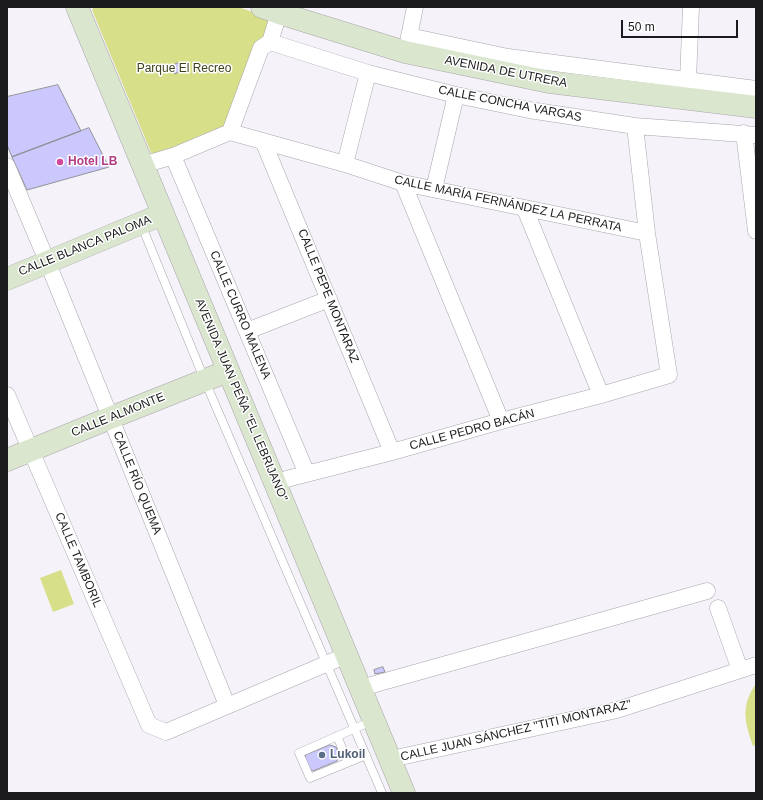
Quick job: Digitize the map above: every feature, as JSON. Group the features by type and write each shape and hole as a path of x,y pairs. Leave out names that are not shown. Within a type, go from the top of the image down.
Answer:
{"street":[{"name":"AVENIDA JUAN PEÑA \"EL LEBRIJANO\"","path":"77,7 361,688 365,724 391,759 404,793"},
{"path":"407,44 415,7"},
{"path":"688,80 691,7"},
{"path":"143,165 172,156 230,132 261,48 270,42 270,10"},
{"name":"AVENIDA DE UTRERA","path":"270,10 407,44 549,82 756,107"},
{"name":"CALLE CONCHA VARGAS","path":"270,42 368,73 456,96 529,110 635,126 750,134"},
{"name":"AVENIDA DE UTRERA","path":"407,44 756,89"},
{"path":"345,164 368,73"},
{"path":"434,189 456,96"},
{"path":"635,126 647,233"},
{"name":"CALLE MARÍA FERNÁNDEZ LA PERRATA","path":"230,132 345,164 403,183 647,233"},
{"path":"750,134 756,231"},
{"name":"CALLE PEPE MONTARAZ","path":"263,141 392,452"},
{"name":"CALLE CURRO MALENA","path":"172,156 307,474"},
{"name":"CALLE RÍO QUEMA","path":"7,166 11,183 47,261 227,706"},
{"path":"403,183 501,421"},
{"path":"525,209 601,395"},
{"name":"CALLE BLANCA PALOMA","path":"7,279 47,261 163,214"},
{"name":"CALLE PEDRO BACÁN","path":"275,482 392,452 669,375 647,233"},
{"path":"247,331 328,299"},
{"name":"CALLE ALMONTE","path":"7,460 228,371"},
{"name":"CALLE TAMBORIL","path":"7,395 149,725 166,732 227,706"},
{"path":"361,688 707,591"},
{"path":"718,608 740,670"},
{"path":"227,706 347,654"},
{"name":"CALLE JUAN SÁNCHEZ \"TITI MONTARAZ\"","path":"391,759 618,710 756,665"}],"lane":[{"name":"AVENIDA JUAN PEÑA \"EL LEBRIJANO\"","path":"141,223 205,381 326,663 365,724 366,755 382,793"},
{"path":"365,724 299,753 310,778 366,755"},
{"path":"338,736 348,762"}],"green space":[{"name":"Parque El Recreo","path":"94,7 238,7 271,18 228,127 152,155 92,10"},
{"path":"61,570 74,604 53,612 40,578"},
{"path":"756,684 756,745 753,746 746,722 746,707 751,692"}],"building":[{"path":"178,63 182,70 175,74 170,67"},
{"path":"58,85 81,131 12,157 7,145 7,97"},
{"name":"Hotel LB","path":"89,128 109,167 27,190 12,157"},
{"path":"383,667 385,672 375,674 374,670"},
{"path":"330,745 336,747 339,754 337,761 313,771 308,768 304,762 306,755"}],"place":[{"name":"Hotel LB","path":"60,162"},
{"name":"Lukoil","path":"322,755"}]}
